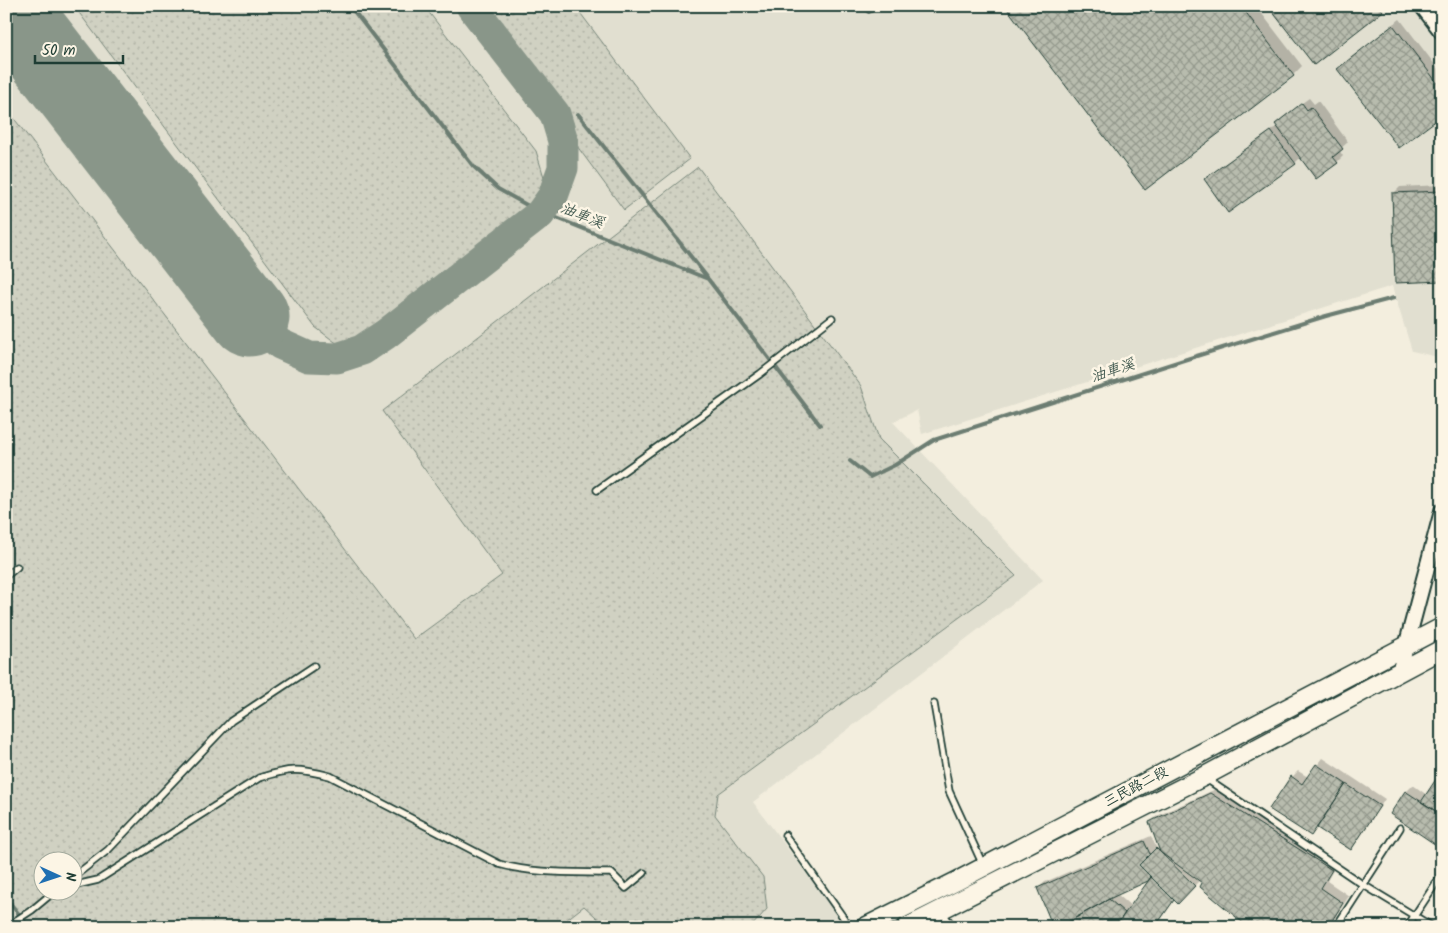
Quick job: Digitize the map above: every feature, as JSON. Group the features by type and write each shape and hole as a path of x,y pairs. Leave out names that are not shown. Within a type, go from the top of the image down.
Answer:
{"main road":[{"name":"三民路二段","path":"865,927 984,867 1442,626"},
{"name":"三民路二段","path":"907,927 1203,777 1439,651"}],"street":[{"path":"1422,6 1442,32"},
{"path":"1399,673 1442,511"},
{"path":"1439,651 1442,626"}],"lane":[{"path":"867,6 869,9 872,6"},
{"path":"597,490 760,374 832,318"},
{"path":"6,576 17,567"},
{"path":"82,870 108,850 231,722 314,666"},
{"path":"934,704 949,791 984,867"},
{"path":"82,884 98,880 258,778 284,770 305,770 330,776 498,864 531,870 611,874 626,888 644,873"},
{"path":"1203,777 1362,884 1434,927"},
{"path":"1336,927 1362,884 1400,828"},
{"path":"786,835 850,927"},
{"path":"1407,927 1442,874"},
{"path":"8,925 44,900"},
{"path":"940,910 954,927"}],"shaded area":[{"path":"6,6 1442,6 1442,358 1412,351 1392,286 922,434 917,410 893,422 1043,580 753,802 840,919 823,927 14,927 6,918"},
{"path":"74,6 424,6 536,151 551,200 539,229 391,343 362,350 335,342 315,327"},
{"path":"474,6 575,6 690,159 624,210"},
{"path":"6,108 414,639 502,575 382,411 698,167 861,386 879,439 1016,576 718,794 715,815 763,877 767,909 751,927 607,927 584,906 557,927 29,927 6,898"}],"building":[{"path":"1005,6 1241,6 1294,76 1145,190"},
{"path":"1268,6 1379,6 1383,11 1314,65"},
{"path":"1393,25 1442,89 1442,116 1399,148 1337,69"},
{"path":"1302,103 1307,110 1311,107 1343,149 1333,157 1338,163 1316,179 1275,124"},
{"path":"1271,131 1296,164 1228,213 1204,179"},
{"path":"1442,191 1442,281 1395,283 1392,193"},
{"path":"1316,764 1346,784 1311,836 1269,809 1291,776 1302,784"},
{"path":"1438,776 1442,779 1442,815 1421,802"},
{"path":"1346,784 1380,806 1351,850 1317,828"},
{"path":"1405,791 1442,815 1442,849 1390,814"},
{"path":"1210,793 1332,870 1321,888 1343,903 1328,927 1264,927 1256,923 1248,927 1200,887 1202,883 1160,852 1149,822"},
{"path":"1144,841 1150,854 1139,865 1151,877 1148,881 1109,899 1058,927 1053,927 1037,888"},
{"path":"1156,848 1195,886 1178,904 1139,865"},
{"path":"1151,877 1174,900 1155,927 1115,927"},
{"path":"1109,899 1125,913 1115,927 1074,927 1070,921"}],"waterway":[{"name":"油車溪","path":"350,6 473,166 498,189 532,208 708,279 820,425"},
{"path":"578,114 707,277"},
{"name":"油車溪","path":"850,461 870,477 895,465 934,440 1326,316 1394,298"},
{"path":"6,898 29,927"}],"taxiway":[{"path":"250,317 280,344 309,357 337,358 362,350 386,334 540,214 553,196 563,168 563,141 555,114 471,6"}],"runway":[{"path":"8,6 250,317"}]}
